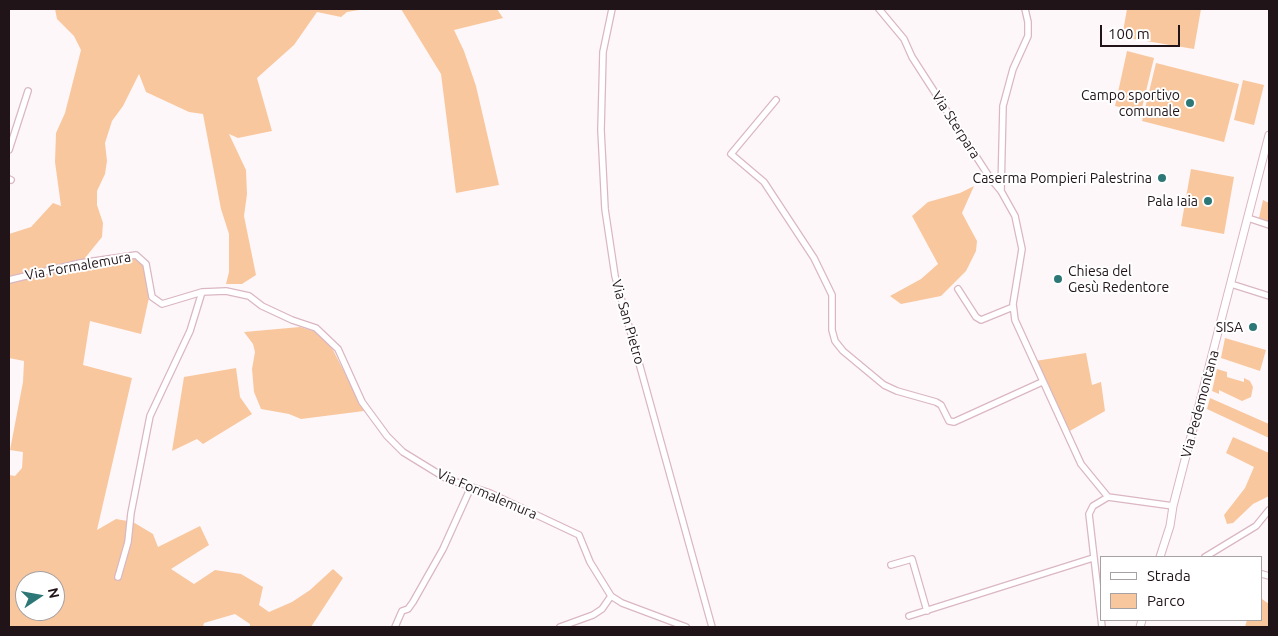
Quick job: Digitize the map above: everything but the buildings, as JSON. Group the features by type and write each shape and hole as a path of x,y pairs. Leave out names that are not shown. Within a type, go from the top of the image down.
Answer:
{"street":[{"name":"Via San Pietro","path":"612,9 603,52 601,130 605,208 615,276 712,627"},
{"name":"Via Sterpara","path":"879,9 904,40 912,57 990,178 1001,191 1015,216 1022,244 1021,266 1013,307 1017,327 1078,460 1092,481 1108,497"},
{"path":"1001,191 1003,106 1014,69 1028,36 1028,22 1024,9"},
{"path":"9,150 28,91"},
{"path":"776,100 731,154 764,182 814,258 832,295 832,330 835,341 843,351 884,385 941,405 948,420 954,422 1042,382"},
{"name":"Via Pedemontana","path":"1160,556 1171,524 1173,506 1248,218 1266,163 1269,134"},
{"path":"1248,218 1269,225"},
{"name":"Via Formalemura","path":"9,280 80,263 136,255 146,264 150,293 155,300 162,304 202,292 226,291 249,296 277,313 322,331 338,349 362,402 387,436 421,464 447,479 490,493 579,534 590,562 612,596 622,603 686,627"},
{"path":"1231,284 1269,296"},
{"path":"958,289 977,318 981,320 1013,307"},
{"path":"118,577 128,542 131,513 150,416 190,331 202,292"},
{"path":"395,627 402,611 408,609 413,602 438,556 471,487"},
{"path":"1100,612 1093,558 1090,511 1093,506 1108,497 1173,506"},
{"path":"1207,556 1256,526 1269,510"},
{"path":"909,616 1093,558"},
{"path":"891,565 912,559 927,611"},
{"path":"560,627 593,615 602,609 612,596"}],"green space":[{"path":"55,9 365,9 347,12 341,17 317,12 294,45 257,78 272,131 238,138 229,134 246,170 247,194 244,216 256,275 242,284 226,284 229,272 229,234 221,209 203,114 189,112 146,92 139,74 123,106 112,121 105,143 107,161 105,174 97,191 97,205 103,223 102,237 81,263 129,256 143,260 150,293 141,334 90,321 83,365 132,378 97,530 116,519 133,522 153,534 158,547 200,526 209,545 171,569 194,584 215,570 241,574 263,587 259,605 269,612 292,602 310,590 333,569 343,578 311,627 250,627 250,624 235,614 204,623 203,627 9,627 9,475 15,476 22,468 23,452 10,450 23,382 24,361 9,358 9,234 31,227 53,203 61,206 55,162 56,133 65,113 81,50 74,36 57,19"},
{"path":"401,9 497,9 503,18 454,30 464,51 476,86 499,185 456,193 441,74"},
{"path":"1127,9 1201,9 1194,49 1122,37"},
{"path":"1127,51 1154,58 1141,112 1115,106"},
{"name":"Campo sportivo comunale","path":"1156,63 1239,84 1224,142 1142,121"},
{"path":"1243,80 1264,85 1254,125 1234,120"},
{"name":"Pala Iaia","path":"1191,169 1234,177 1224,234 1181,226"},
{"path":"974,186 962,213 977,241 976,251 966,271 941,296 901,304 890,296 921,279 938,264 912,216 928,202 960,193"},
{"path":"1263,200 1269,203 1269,222 1259,218"},
{"path":"300,327 317,332 331,346 364,411 301,419 289,414 261,409 254,392 252,369 255,352 253,344 244,332"},
{"path":"1225,338 1266,350 1260,371 1221,358"},
{"path":"1086,353 1092,385 1101,382 1105,411 1068,432 1035,361"},
{"path":"236,368 240,397 252,414 203,444 197,439 172,451 184,377"},
{"path":"1217,369 1227,372 1227,377 1244,382 1244,378 1250,381 1253,387 1251,397 1242,401 1219,390 1219,394 1212,391"},
{"path":"1210,398 1269,424 1269,438 1207,409"},
{"path":"1233,437 1269,453 1269,496 1253,504 1233,523 1227,524 1224,515 1245,488 1254,467 1226,453"},
{"path":"1263,600 1269,604 1269,627 1245,627 1247,621 1263,621"}],"place":[{"name":"Campo sportivo comunale","path":"1190,103"},
{"name":"Caserma Pompieri Palestrina","path":"1162,178"},
{"name":"Pala Iaia","path":"1208,201"},
{"name":"Chiesa del Gesù Redentore","path":"1058,279"},
{"name":"SISA","path":"1253,327"}]}
